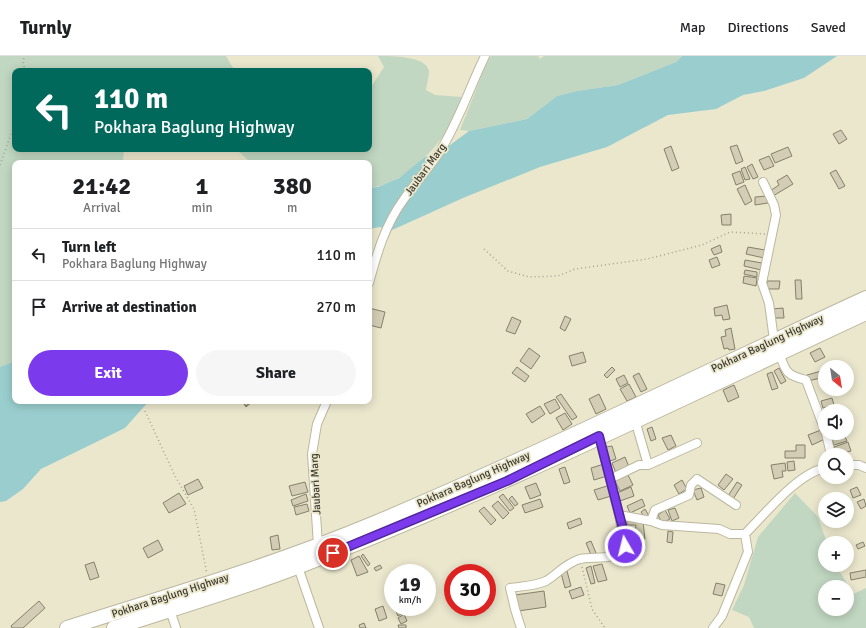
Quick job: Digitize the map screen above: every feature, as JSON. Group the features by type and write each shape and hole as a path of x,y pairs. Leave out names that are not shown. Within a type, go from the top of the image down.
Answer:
{"highway":[{"name":"Pokhara Baglung Highway","path":"114,628 298,567 507,481 635,420 776,347 866,298"},
{"name":"Pokhara Baglung Highway","path":"67,628 318,545 375,523 776,347 866,313"}],"street":[{"name":"Jaubari Marg","path":"372,271 378,247 385,229 403,200 438,154 451,132 465,106 485,56"},
{"path":"763,182 774,205 776,215 770,235 770,251 762,284 769,303 776,347 790,376 806,380 818,413"},
{"name":"Jaubari Marg","path":"318,545 312,454 317,424 326,404"},
{"path":"635,420 648,465"},
{"path":"522,628 515,609 510,588 536,585 548,580 562,567 580,559 603,558 619,554 625,546 619,515 599,436"},
{"path":"610,479 639,465 648,465 697,443"},
{"path":"854,465 859,465 866,468"},
{"path":"619,515 662,524 719,529 730,534 745,534 794,486 818,470"},
{"path":"652,521 655,510 688,495 691,485 697,479 736,505"},
{"path":"713,628 722,616 748,552 745,534"},
{"path":"298,567 319,628"},
{"path":"170,610 176,628"}],"path":[{"path":"25,56 25,68"},
{"path":"0,165 12,131"},
{"path":"484,249 508,271 529,277 558,276 576,269 647,259 702,245 730,232 770,235"},
{"path":"145,411 175,476 194,509 205,569 209,582"},
{"path":"580,559 592,609 604,628"}],"green space":[{"path":"0,56 226,56 233,68 12,68 12,152 124,152 123,160 12,160 12,362 0,367"},
{"path":"378,56 408,58 422,62 427,66 429,71 426,90 435,95 462,97 453,121 434,148 415,167 393,181 372,187 372,160 248,160 239,152 372,152 372,85 384,67"},
{"path":"491,56 538,56 540,59 544,56 682,56 676,62 618,85 577,91 557,96 527,119 469,131 460,130 485,67"},
{"path":"795,493 818,517 818,528 822,528 825,536 818,536 818,572 840,572 845,580 818,580 818,616 854,616 854,594 866,588 866,628 754,628 749,617 732,610 744,585 758,537"}],"water":[{"path":"682,56 837,56 804,78 764,91 743,95 716,109 668,115 607,147 540,167 463,198 390,231 380,227 372,228 372,188 378,187 399,178 425,157 438,154 469,131 527,119 557,96 577,91 618,85 676,62"},
{"path":"12,362 12,404 146,404 125,428 41,469 23,489 6,501 0,502 0,367"}],"building":[{"path":"841,130 847,139 839,144 833,134"},
{"path":"737,145 743,161 736,164 730,147"},
{"path":"671,146 679,168 672,171 664,149"},
{"path":"788,147 792,156 775,163 771,154"},
{"path":"769,156 774,166 764,170 759,160"},
{"path":"752,164 758,177 753,179 747,167"},
{"path":"745,167 750,179 745,180 741,169"},
{"path":"836,170 845,186 839,189 830,173"},
{"path":"740,171 744,182 736,185 732,174"},
{"path":"787,175 793,184 773,196 770,191 779,185 777,181"},
{"path":"745,185 752,201 745,205 737,189"},
{"path":"767,196 768,203 755,205 755,197"},
{"path":"731,214 731,225 722,225 721,215"},
{"path":"720,245 722,252 714,255 711,249"},
{"path":"748,247 765,250 764,258 746,254"},
{"path":"717,257 720,265 712,268 709,260"},
{"path":"745,260 762,263 761,270 744,266"},
{"path":"745,270 757,272 757,277 744,274"},
{"path":"744,276 757,278 756,286 743,283"},
{"path":"795,280 801,280 802,299 796,299"},
{"path":"767,281 780,281 779,289 766,289"},
{"path":"727,305 730,319 723,320 722,315 715,316 714,308"},
{"path":"783,308 784,318 772,318 772,309"},
{"path":"372,309 385,312 381,328 372,326"},
{"path":"565,316 571,319 565,331 560,328"},
{"path":"512,317 521,321 515,334 506,331"},
{"path":"731,328 735,349 724,349 721,337 726,336 725,330"},
{"path":"529,348 540,356 531,369 520,361"},
{"path":"820,348 825,357 815,362 810,353"},
{"path":"583,352 586,362 572,366 569,356"},
{"path":"517,367 529,376 525,382 512,373"},
{"path":"612,367 615,370 607,378 604,375"},
{"path":"779,368 786,381 781,384 774,371"},
{"path":"772,372 778,388 772,390 767,374"},
{"path":"818,372 818,379 808,381 807,375"},
{"path":"639,373 647,389 641,392 633,376"},
{"path":"624,375 628,383 620,387 616,379"},
{"path":"629,384 636,397 627,401 620,389"},
{"path":"734,385 739,397 728,402 723,390"},
{"path":"561,394 577,417 572,420 556,397"},
{"path":"599,394 606,409 596,414 589,399"},
{"path":"832,398 834,404 822,404 821,401"},
{"path":"555,399 560,408 550,414 544,404"},
{"path":"540,406 545,414 532,423 526,414"},
{"path":"565,413 572,424 563,430 556,418"},
{"path":"652,427 656,439 651,441 647,429"},
{"path":"818,431 818,440 823,440 812,445 808,435"},
{"path":"671,435 676,446 668,450 662,438"},
{"path":"832,440 847,441 834,445"},
{"path":"848,442 850,448 834,448"},
{"path":"796,445 805,445 805,458 785,458 785,451 796,451"},
{"path":"612,446 616,459 610,461 606,447"},
{"path":"625,457 629,467 616,473 612,463"},
{"path":"794,461 795,470 788,471 787,462"},
{"path":"785,463 786,471 782,471 783,477 774,479 771,465"},
{"path":"604,464 607,476 594,480 591,468"},
{"path":"565,467 570,482 564,484 559,469"},
{"path":"726,474 733,479 724,490 718,485"},
{"path":"628,475 633,485 620,491 615,481"},
{"path":"198,479 203,488 188,495 184,486"},
{"path":"682,480 687,489 679,494 674,485"},
{"path":"305,482 308,492 292,496 289,486"},
{"path":"737,482 742,485 733,499 728,496"},
{"path":"536,483 541,495 530,499 525,487"},
{"path":"607,486 611,496 598,500 594,490"},
{"path":"631,487 634,496 620,501 617,493"},
{"path":"857,487 861,495 854,498 854,492 851,492 850,490"},
{"path":"701,488 704,497 697,500 693,490"},
{"path":"179,493 186,504 169,513 163,503"},
{"path":"306,494 308,501 293,506 291,500"},
{"path":"503,494 514,508 510,511 499,497"},
{"path":"512,496 518,504 515,506 509,499"},
{"path":"540,499 543,507 525,513 522,505"},
{"path":"642,499 645,506 630,513 627,506"},
{"path":"864,499 866,506 861,509 857,502"},
{"path":"498,501 509,513 503,519 492,506"},
{"path":"307,504 309,511 296,515 294,507"},
{"path":"484,507 496,520 491,525 479,511"},
{"path":"675,508 679,518 672,521 668,510"},
{"path":"645,509 649,516 645,518 641,512"},
{"path":"665,510 670,519 662,523 658,515"},
{"path":"580,518 582,524 569,529 567,523"},
{"path":"627,520 643,522 645,539 631,538 631,532 635,532 636,525 627,525"},
{"path":"668,531 673,532 672,543 667,542"},
{"path":"278,535 280,549 272,550 270,537"},
{"path":"158,540 163,550 148,558 143,548"},
{"path":"591,541 596,553 591,555 586,543"},
{"path":"630,542 643,544 642,553 629,551"},
{"path":"863,542 865,546 858,549 856,545"},
{"path":"363,554 370,564 368,566 361,556"},
{"path":"359,556 368,572 357,576 351,560"},
{"path":"94,562 99,577 90,580 85,565"},
{"path":"602,564 607,580 598,582 593,566"},
{"path":"380,565 382,568 376,571 374,568"},
{"path":"591,566 595,583 591,584 586,568"},
{"path":"866,570 866,577 851,580 850,573"},
{"path":"567,571 571,586 565,588 561,573"},
{"path":"716,583 725,585 722,596 713,594"},
{"path":"581,587 584,595 572,599 569,591"},
{"path":"544,591 546,607 518,611 515,595"},
{"path":"39,601 45,608 23,628 12,628 11,626"},
{"path":"383,606 384,616 386,616 387,618 379,621 375,609"},
{"path":"405,616 407,621 401,624 398,618"},
{"path":"364,623 366,628 360,628 359,625"},
{"path":"398,625 406,625 406,628 399,628"}],"route":[{"path":"333,553 507,481 599,436 602,442 624,533 625,546"}]}
